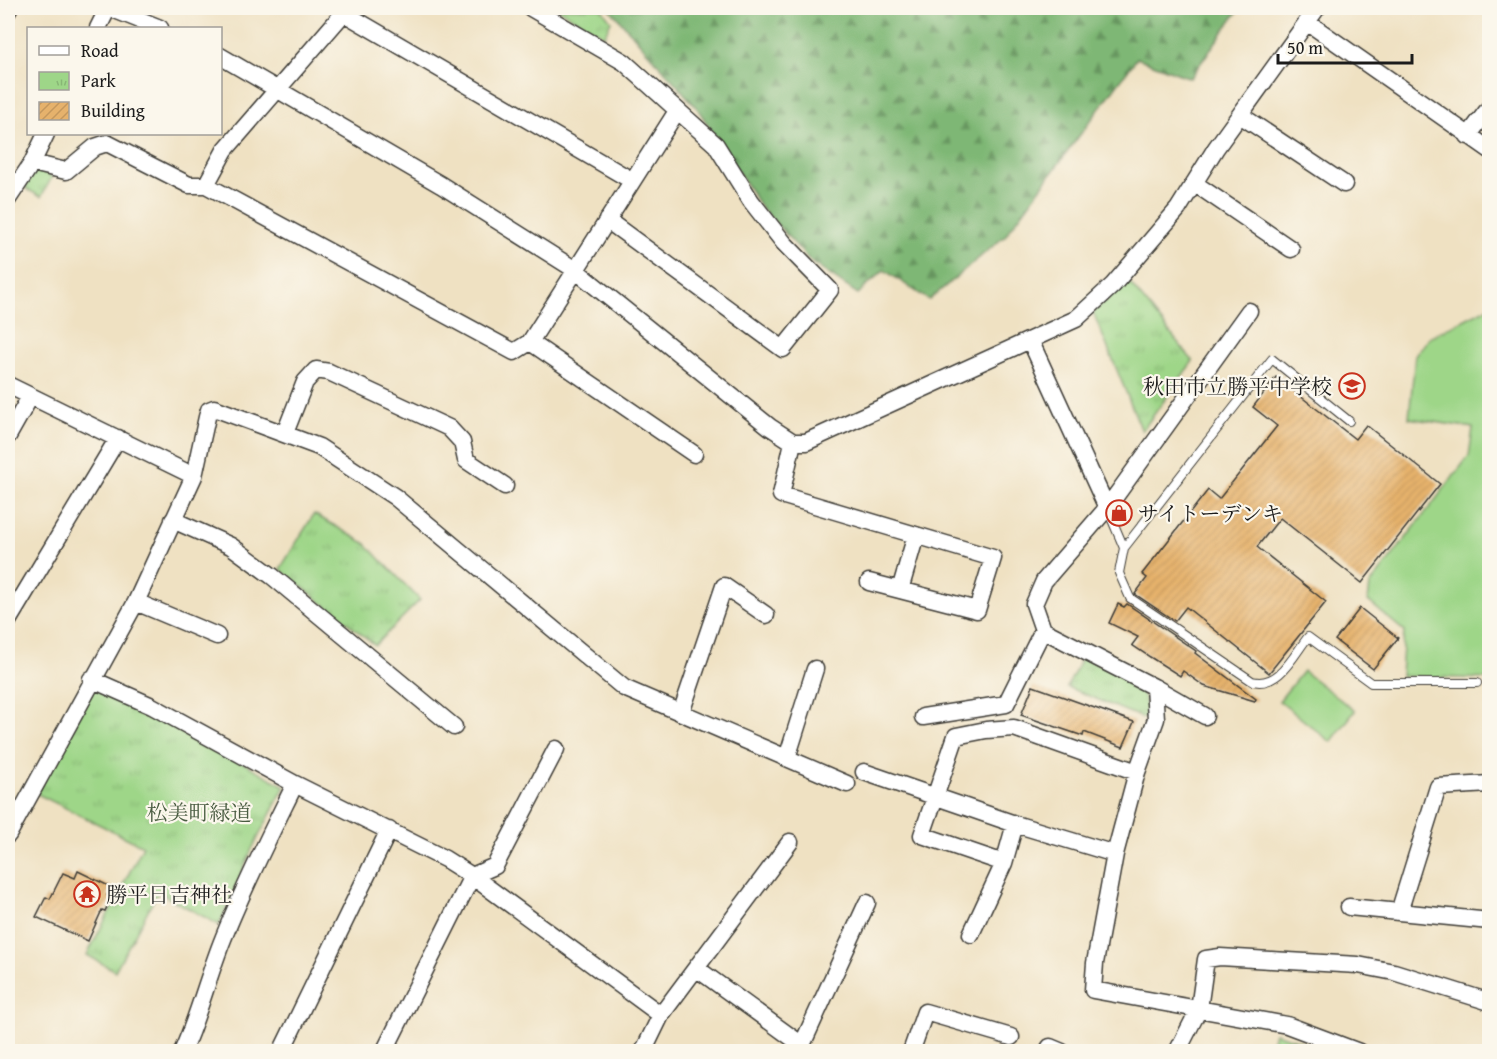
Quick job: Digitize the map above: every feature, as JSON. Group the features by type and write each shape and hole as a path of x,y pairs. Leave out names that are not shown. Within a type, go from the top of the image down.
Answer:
{"street":[{"path":"99,27 109,8 157,27"},
{"path":"531,8 624,62 716,145 751,201 784,243 830,290 783,349 607,220"},
{"path":"222,57 441,185 574,269 770,427 793,442 806,442 1076,319 1113,285 1178,209 1240,115 1317,8"},
{"path":"206,185 225,150 346,10 631,180"},
{"path":"1307,22 1490,150"},
{"path":"1468,136 1490,107"},
{"path":"32,163 66,171 95,147 107,143 189,184 206,185 514,352 530,342 574,269 676,111"},
{"path":"1240,115 1344,184"},
{"path":"8,199 32,163 46,135"},
{"path":"1194,183 1291,249"},
{"path":"1205,716 1043,630 1034,604 1044,581 1107,508 1249,311"},
{"path":"1030,340 1107,508"},
{"path":"530,342 694,454"},
{"path":"285,433 305,382 316,370 329,372 449,428 462,442 466,460 505,486"},
{"path":"8,385 194,476"},
{"path":"8,436 30,397"},
{"path":"8,835 91,679 136,602 194,476 209,410 214,408 319,447 395,497 624,688 847,784"},
{"path":"8,621 12,602 118,438"},
{"path":"793,442 781,495 993,558 977,610 869,582"},
{"path":"173,520 231,546 272,576 454,727"},
{"path":"900,590 916,535"},
{"path":"681,713 724,586 766,615"},
{"path":"136,602 218,636"},
{"path":"923,717 1006,704 1043,630"},
{"path":"787,758 815,669"},
{"path":"91,679 152,706 472,876 661,1015"},
{"path":"1154,687 1156,719 1137,772 1115,854 1095,963 1093,990 1287,1025 1359,1052"},
{"path":"1004,863 922,835 956,736 986,730 1014,728 1137,772"},
{"path":"384,1052 472,876 495,866 556,749"},
{"path":"864,772 1015,824 1115,854"},
{"path":"182,1052 195,1023 222,940 245,885 295,784"},
{"path":"1399,912 1438,787 1490,784"},
{"path":"970,934 1004,863 1015,824"},
{"path":"281,1052 389,830"},
{"path":"643,1052 661,1015 790,842"},
{"path":"696,968 802,1045 867,903"},
{"path":"1349,908 1490,921"},
{"path":"1177,1052 1199,1009 1206,959 1220,957 1358,965 1395,972 1490,1002"},
{"path":"911,1052 925,1012 1011,1037"},
{"path":"1047,1052 1050,1047 1062,1052"}],"lane":[{"path":"1350,421 1272,359 1124,548 1119,573 1130,598 1252,681 1261,683 1275,679 1308,637 1371,683 1477,683"},
{"path":"1107,508 1124,548"}],"green space":[{"path":"556,8 601,8 611,21 604,36"},
{"path":"609,8 1240,8 1190,78 1137,58 1005,236 929,300 884,270 858,294 812,263 760,206 697,108"},
{"path":"37,168 52,177 41,197 25,188"},
{"path":"1128,281 1193,361 1142,431 1093,312"},
{"path":"1489,307 1489,679 1401,676 1404,631 1368,601 1370,585 1469,456 1473,428 1409,418 1415,355 1430,337"},
{"path":"314,514 365,543 420,600 375,645 280,569"},
{"path":"1082,658 1117,672 1136,685 1143,694 1146,705 1145,719 1067,687"},
{"path":"1303,671 1355,711 1331,742 1279,701"},
{"name":"松美町緑道","path":"93,686 151,712 285,786 252,849 219,925 158,892 115,971 87,955 143,846 35,793"},
{"path":"1275,1033 1331,1051 1269,1051"}],"building":[{"path":"1276,377 1355,439 1366,425 1440,484 1362,583 1280,518 1257,547 1326,602 1269,673 1186,607 1175,621 1135,594 1147,578 1142,574 1208,490 1219,499 1277,426 1253,407"},
{"path":"1118,604 1124,607 1127,604 1196,651 1195,653 1256,699 1255,701 1204,686 1183,671 1180,676 1132,645 1138,637 1109,623"},
{"path":"1360,608 1398,638 1373,669 1335,640"},
{"path":"1033,686 1134,722 1123,747 1084,732 1083,736 1021,715"},
{"path":"78,871 111,887 107,895 112,897 105,911 102,910 88,941 36,917 46,897 50,899 63,873 75,878"}],"place":[{"name":"秋田市立勝平中学校","path":"1352,386"},
{"name":"サイトーデンキ","path":"1119,513"},
{"name":"勝平日吉神社","path":"87,894"}]}
